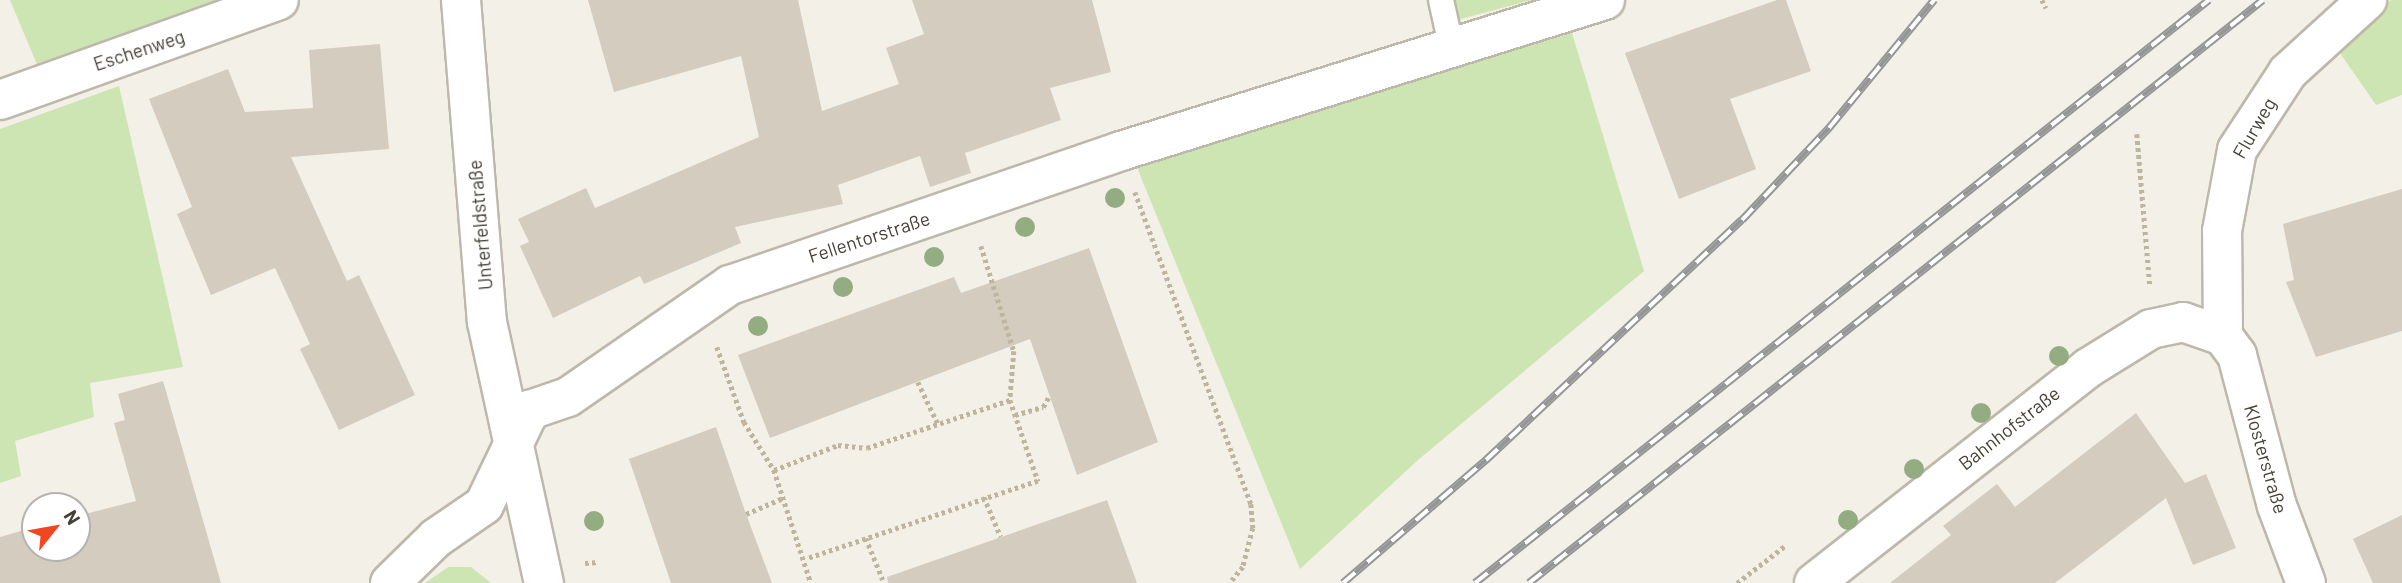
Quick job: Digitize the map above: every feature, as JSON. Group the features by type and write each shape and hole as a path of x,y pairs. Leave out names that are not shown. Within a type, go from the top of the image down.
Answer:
{"street":[{"name":"Eschenweg","path":"0,100 279,0"},
{"name":"Unterfeldstraße","path":"461,0 487,322 511,449 544,583"},
{"name":"Fellentorstraße","path":"390,583 436,538 484,505 530,410 568,397 730,285 1121,151 1451,45 1605,0"},
{"name":"Flurweg","path":"2223,336 2222,231 2237,150 2288,72 2367,0"},
{"name":"Bahnhofstraße","path":"1814,583 2121,345 2151,329 2183,322 2223,336"},
{"name":"Klosterstraße","path":"2223,336 2237,355 2277,506 2306,583"}],"lane":[{"path":"1441,0 1451,45"}],"path":[{"path":"2042,0 2046,8"},
{"path":"2137,134 2150,279"},
{"path":"1121,151 1251,504 1253,528 1243,567 1230,583"},
{"path":"807,559 984,497 1038,481 1010,400 1014,351 978,236"},
{"path":"712,333 744,422 774,470 807,559 811,583"},
{"path":"918,382 937,424"},
{"path":"1015,415 1043,407 1050,395"},
{"path":"774,470 838,445 867,449 1010,400"},
{"path":"984,497 1001,537"},
{"path":"746,514 783,498"},
{"path":"866,538 881,582"}],"green space":[{"path":"10,0 241,0 41,74"},
{"path":"1452,0 1532,0 1457,20"},
{"path":"2391,0 2402,0 2402,95 2376,105 2333,43"},
{"path":"1572,33 1644,271 1418,460 1300,569 1136,165"},
{"path":"119,86 183,367 90,383 94,417 15,441 21,476 0,483 0,129"},
{"path":"448,567 471,567 491,583 425,583"}],"building":[{"path":"588,0 798,0 822,111 899,84 886,48 924,34 912,0 1092,0 1111,72 1050,88 1061,120 965,153 971,173 930,187 920,156 838,185 843,204 735,227 741,243 644,284 640,276 553,318 520,246 529,242 518,219 586,188 595,208 759,137 741,56 614,92"},
{"path":"1777,0 1786,0 1811,71 1730,99 1756,169 1679,199 1625,53"},
{"path":"380,44 389,149 291,157 347,281 359,275 415,395 339,430 300,349 310,344 275,268 211,295 177,214 192,207 149,99 228,69 245,112 313,108 309,50"},
{"path":"2402,189 2402,331 2316,357 2286,282 2294,280 2283,224"},
{"path":"1089,248 1158,442 1077,475 1030,339 770,438 738,355 954,277 961,293"},
{"path":"163,381 221,583 0,583 0,537 21,531 21,562 91,562 91,512 136,501 114,423 125,420 118,394"},
{"path":"2136,413 2185,483 2206,474 2236,548 2193,565 2166,498 2055,583 1890,583 1951,535 1943,526 1997,484 2015,507"},
{"path":"716,427 772,583 671,583 629,459"},
{"path":"1107,500 1137,583 888,583 887,577"},
{"path":"2402,515 2402,583 2373,583 2353,539"}],"railway":[{"path":"1343,583 1486,460 1742,220 1829,128 1934,0"},
{"path":"1475,583 2209,0"},
{"path":"1529,583 2263,0"}]}
